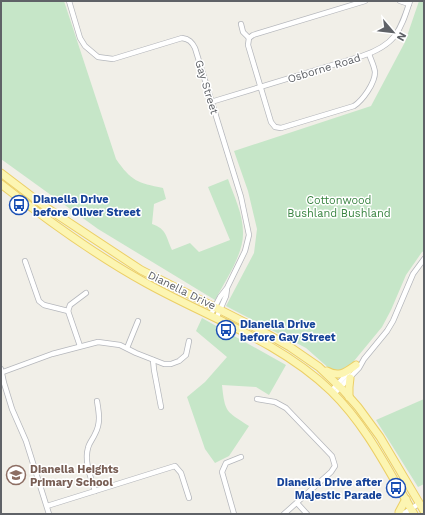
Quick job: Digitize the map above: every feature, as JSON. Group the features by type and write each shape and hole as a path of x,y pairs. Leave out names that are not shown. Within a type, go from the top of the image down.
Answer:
{"main road":[{"name":"Dianella Drive","path":"1,173 47,208 141,270 218,308 290,347 319,367 358,407 380,437 424,511"},
{"name":"Dianella Drive","path":"1,184 43,216 146,284 254,337 287,356 313,375 333,392 351,413 373,443 410,507"},
{"path":"319,367 330,373 340,374 356,365"},
{"path":"349,397 348,387 350,378"},
{"path":"400,513 410,507"}],"street":[{"name":"Gay Street","path":"69,1 80,38 85,46 98,57 113,59 182,38 187,39 195,48 242,197 249,235 245,250 227,288 220,297 218,308 213,317"},
{"path":"365,1 253,35 249,38 248,45 271,122 275,127 281,128 354,106 363,100 374,76 374,65 369,54"},
{"path":"400,1 409,3"},
{"name":"Osborne Road","path":"212,102 369,54 386,44 398,33 409,3"},
{"path":"241,24 243,32 249,38"},
{"path":"339,386 350,378 359,368 364,359 380,340 393,320 413,274 424,259"},
{"path":"25,260 39,302 44,305 68,311"},
{"path":"80,346 68,311 70,304 86,293"},
{"path":"127,348 138,321"},
{"path":"50,514 26,441 12,409 4,383 2,370 52,354 98,342 120,345 153,360 164,364 171,364 179,361 186,355 189,341"},
{"path":"333,392 356,365 364,359"},
{"path":"153,360 161,407"},
{"path":"257,399 275,402 286,408 332,456 335,466 331,472 284,514"},
{"path":"95,491 89,471 87,449 99,422 97,401"},
{"path":"234,514 222,472 226,463 241,458"},
{"path":"47,506 175,466 181,473 189,498"},
{"path":"400,513 419,501"},
{"path":"297,503 307,514"}],"green space":[{"path":"1,1 64,1 116,159 131,177 141,182 163,188 166,199 154,204 152,224 161,228 167,237 172,250 190,243 199,252 230,240 208,187 228,179 242,219 243,232 237,258 215,300 98,229 1,159"},
{"name":"Cottonwood Bushland Bushland","path":"419,1 424,1 424,251 406,275 382,327 340,378 306,348 226,306 254,253 257,229 248,191 234,151 371,106 405,42"},
{"path":"202,318 286,365 269,395 256,387 222,385 224,401 228,410 231,414 249,426 229,456 215,463 205,449 187,397 205,382 227,357 196,331"},
{"path":"424,399 424,484 418,487 376,420"}],"place":[{"name":"Dianella Drive before Oliver Street","path":"19,205"},
{"name":"Dianella Drive before Gay Street","path":"226,330"},
{"name":"Dianella Heights Primary School","path":"16,475"},
{"name":"Dianella Drive after Majestic Parade","path":"396,488"}]}
